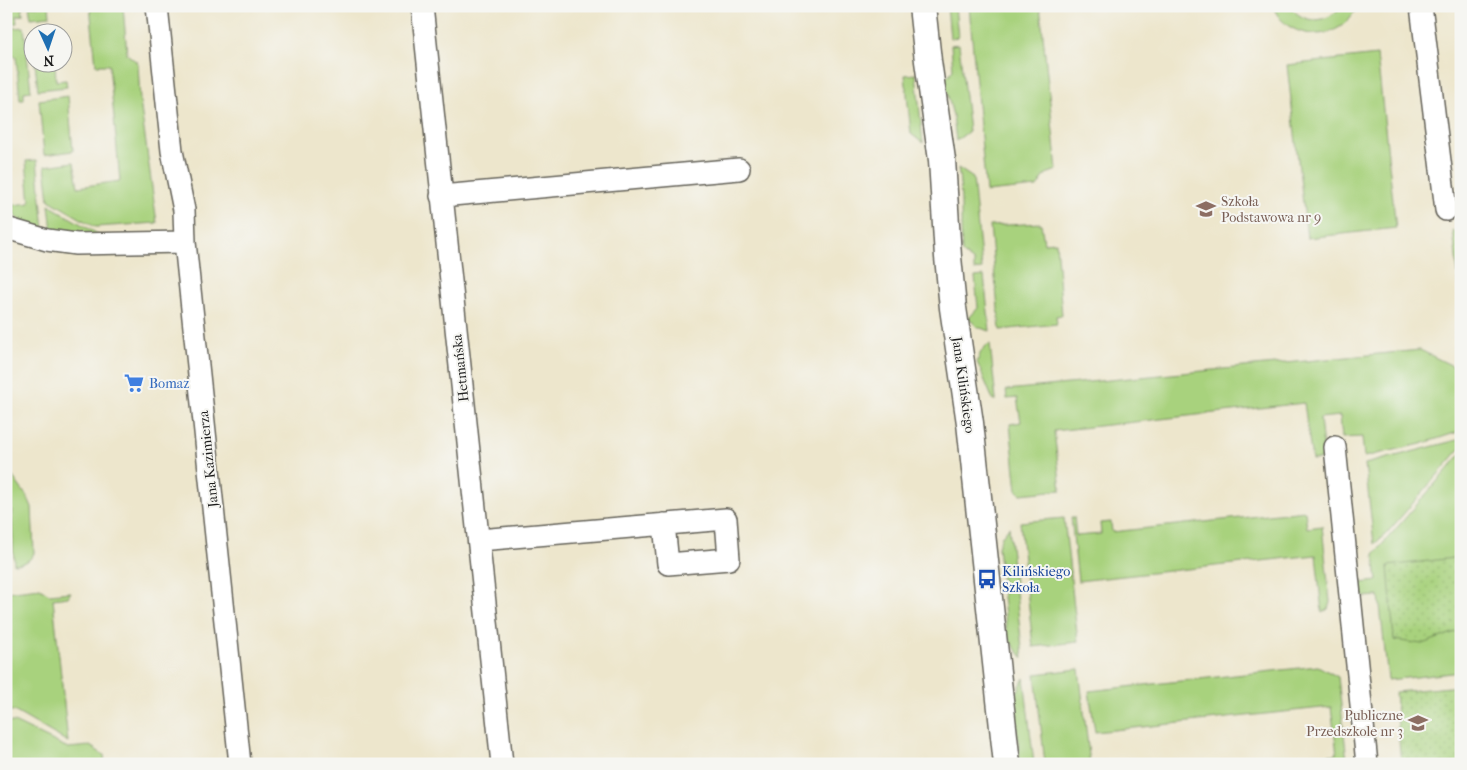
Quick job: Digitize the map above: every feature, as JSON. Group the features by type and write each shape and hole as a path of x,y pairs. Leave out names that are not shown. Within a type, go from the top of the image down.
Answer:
{"street":[{"name":"Jana Kazimierza","path":"157,6 172,151 184,210 185,242 240,764"},
{"name":"Hetmańska","path":"422,6 502,764"},
{"name":"Jana Kilińskiego","path":"922,6 942,160 953,308 970,423 1007,764"},
{"path":"1421,6 1446,210"},
{"path":"441,196 739,169"},
{"path":"6,228 47,240 76,244 185,242"},
{"path":"1335,447 1367,764"},
{"path":"479,540 664,524"}],"green space":[{"path":"6,6 22,6 23,15 16,16 17,23 6,24"},
{"path":"29,6 49,6 50,16 31,18"},
{"path":"90,6 123,6 127,54 138,63 140,101 157,223 95,227 49,200 45,166 74,162 78,187 120,181 109,65 96,65"},
{"path":"947,6 955,6 958,37 950,38"},
{"path":"969,6 1040,6 1057,170 1046,174 1037,187 986,192"},
{"path":"1273,6 1290,6 1302,17 1316,20 1329,16 1341,6 1358,6 1348,20 1340,27 1321,34 1311,34 1292,28 1284,22"},
{"path":"22,27 22,72 29,72 31,91 24,92 24,100 20,100 16,56 6,57 6,29"},
{"path":"959,44 969,131 956,141 953,116 944,80 953,70 951,45"},
{"path":"1377,55 1396,228 1307,238 1287,65"},
{"path":"36,72 56,72 56,81 66,80 67,87 38,90"},
{"path":"916,74 923,143 911,134 905,75"},
{"path":"68,96 73,151 44,155 39,100"},
{"path":"37,160 44,229 20,221 15,216 13,205 30,203 26,161"},
{"path":"958,168 973,178 982,269 974,270 974,262 962,253"},
{"path":"49,205 101,236 52,231"},
{"path":"1041,223 1044,243 1056,242 1062,315 1056,316 1057,324 1000,330 990,226"},
{"path":"1453,230 1461,235 1461,301"},
{"path":"984,276 990,331 977,327 969,318 978,308 975,277"},
{"path":"990,344 996,400 993,400 977,362 983,349"},
{"path":"1420,350 1461,370 1461,431 1421,444 1364,457 1362,437 1342,438 1340,416 1320,418 1324,459 1312,460 1304,403 1054,431 1061,490 1021,494 1017,491 1010,424 1021,422 1017,398 1007,399 1006,390"},
{"path":"1461,439 1461,448 1386,534 1374,544 1365,464"},
{"path":"1461,454 1461,672 1388,680 1379,596 1362,597 1359,595 1358,585 1360,583 1377,581 1374,554"},
{"path":"10,473 28,498 32,507 34,553 26,562 14,564"},
{"path":"1305,511 1307,528 1322,526 1330,602 1328,609 1322,613 1316,555 1078,581 1071,517 1074,517 1076,536 1101,534 1100,523 1111,522 1112,532"},
{"path":"1064,518 1078,642 1033,647 1020,522"},
{"path":"1009,527 1023,658 1007,636 998,547 1002,536"},
{"path":"1461,557 1461,630 1422,644 1394,640 1388,566"},
{"path":"40,588 49,594 71,592 68,597 53,599 68,742 14,711 6,711 6,592"},
{"path":"1318,666 1338,677 1347,761 1345,764 1306,764 1306,758 1337,754 1331,707 1095,732 1089,691"},
{"path":"1079,669 1090,764 1045,764 1035,674"},
{"path":"1024,678 1034,764 1020,764 1014,699"},
{"name":"Publiczne Przedszkole nr 3","path":"1461,686 1461,764 1401,764 1395,692"},
{"path":"6,722 14,722 68,748 90,746 104,755 105,764 6,764"}],"place":[{"name":"Szkoła Podstawowa nr 9","path":"1206,209"},
{"name":"Bomaz","path":"134,383"},
{"name":"Kilińskiego Szkoła","path":"987,579"},
{"name":"Publiczne Przedszkole nr 3","path":"1418,723"}]}
